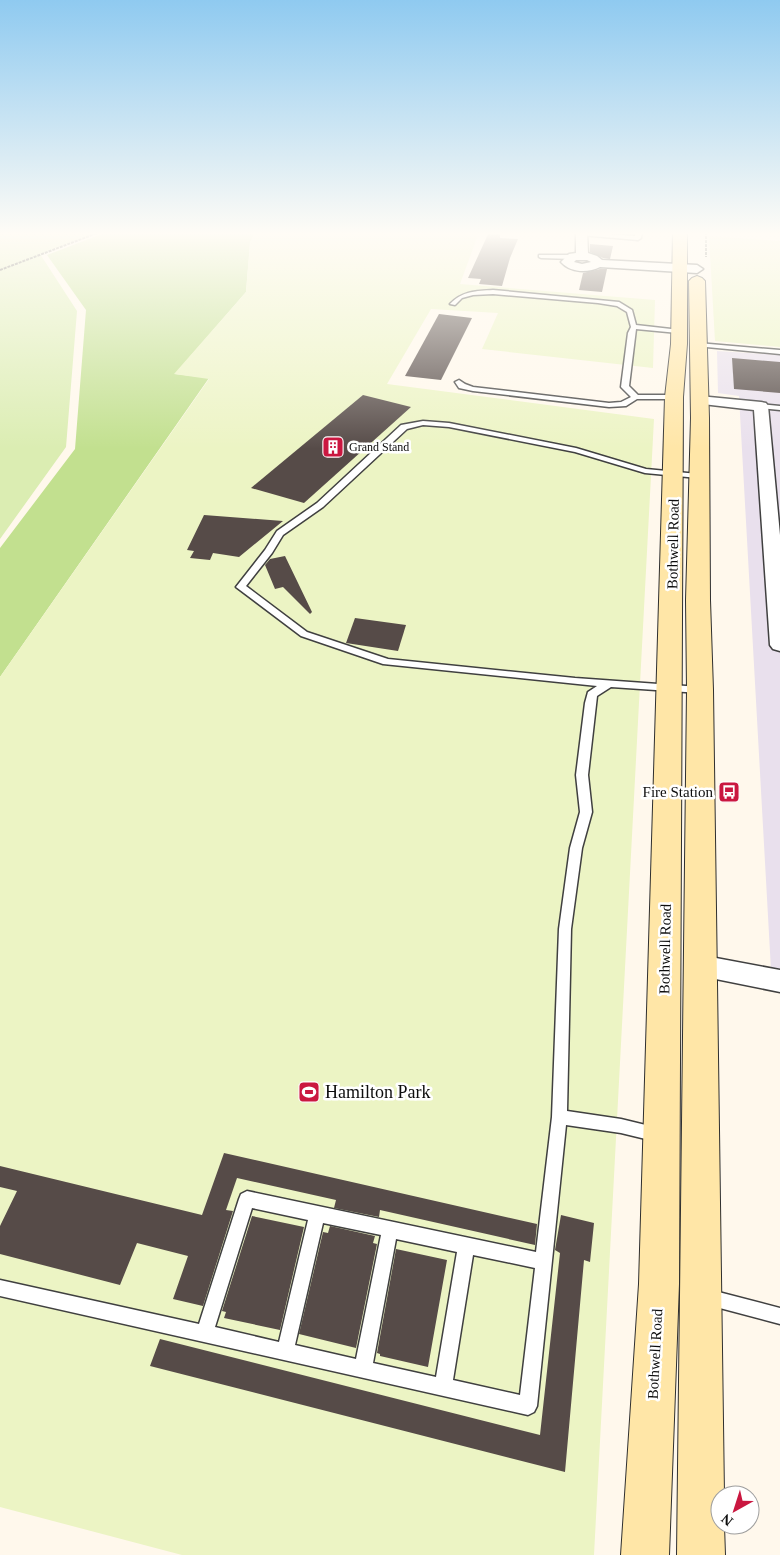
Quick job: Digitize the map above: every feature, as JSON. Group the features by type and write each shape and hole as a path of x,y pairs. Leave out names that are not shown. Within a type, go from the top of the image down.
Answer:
{"main road":[{"name":"Bothwell Road","path":"686,305 686,475 670,687 660,1135 680,1290 701,1555"},
{"name":"Bothwell Road","path":"645,1555 680,1290 700,966 700,690 698,600 686,475"}],"street":[{"path":"687,398 761,406 774,492 780,639"},
{"path":"700,966 780,981"}],"lane":[{"path":"620,305 630,311 634,327"},
{"path":"634,327 685,340 780,352"},
{"path":"634,327 631,333 626,387 636,397"},
{"path":"459,382 462,386 473,389 609,405 623,404 636,397 687,398"},
{"path":"761,406 780,408"},
{"path":"686,475 645,471 576,450 449,425 423,423 404,427 320,505 280,533 269,551 241,587 304,634 387,662 610,684 700,690"},
{"path":"0,1288 528,1406 559,1117 565,929 576,848 586,812 582,775 590,702 592,694 601,687 610,684"},
{"path":"559,1117 621,1126 660,1135"},
{"path":"204,1334 247,1200 543,1262"},
{"path":"285,1352 317,1214"},
{"path":"362,1369 390,1230"},
{"path":"443,1387 466,1246"},
{"path":"680,1290 780,1316"}],"shaded area":[{"path":"717,351 780,355 780,990 772,988 739,396 718,393"}],"green space":[{"path":"0,305 73,305 77,311 66,447 0,539"},
{"path":"82,305 235,305 175,374 209,378 0,677 0,548 75,449 86,310"},
{"name":"Hamilton Park","path":"235,305 655,305 653,368 482,349 498,313 431,309 387,384 654,419 594,1555 182,1555 0,1507 0,677 209,379 174,374"},
{"path":"713,305 780,305 780,347 715,341"}],"building":[{"path":"439,314 472,318 441,380 405,376"},
{"path":"732,358 780,362 780,393 734,389"},
{"name":"Grand Stand","path":"363,395 411,407 304,503 251,488"},
{"path":"204,515 283,521 239,557 213,553 210,560 190,558 194,551 187,550"},
{"path":"285,556 312,612 310,614 283,587 275,589 265,565 270,559"},
{"path":"355,618 406,625 398,651 346,643"},
{"path":"224,1153 537,1224 535,1245 380,1210 379,1217 334,1208 336,1200 237,1178 226,1210 233,1211 203,1306 173,1299 188,1256 137,1243 120,1285 0,1254 0,1226 17,1191 0,1187 0,1166 202,1215"},
{"path":"561,1215 594,1223 590,1262 584,1260 565,1472 150,1366 160,1339 540,1435 560,1253 555,1250"},
{"path":"252,1216 304,1227 280,1330 224,1318 226,1312 222,1311"},
{"path":"330,1226 375,1236 373,1243 377,1244 356,1348 299,1334 323,1232 328,1233"},
{"path":"396,1249 447,1260 428,1367 380,1356 377,1353"}],"place":[{"name":"Grand Stand","path":"333,447"},
{"name":"Fire Station","path":"729,792"},
{"name":"Hamilton Park","path":"309,1092"}]}
